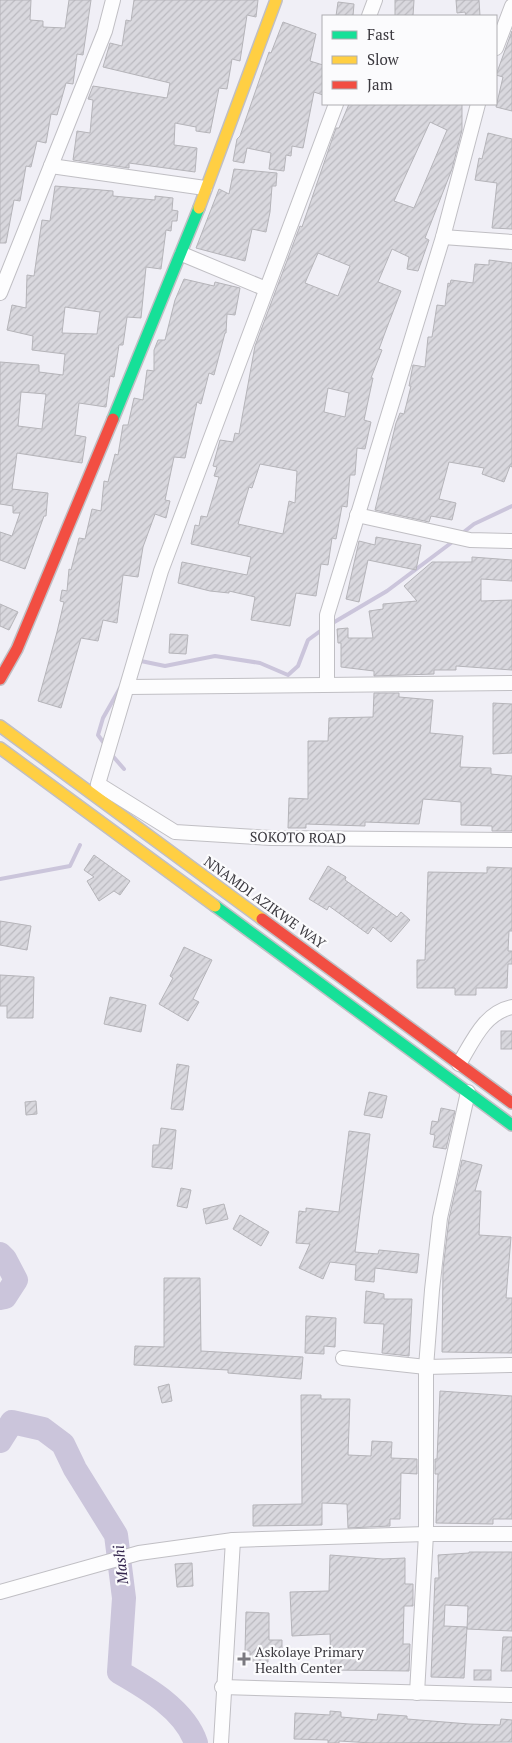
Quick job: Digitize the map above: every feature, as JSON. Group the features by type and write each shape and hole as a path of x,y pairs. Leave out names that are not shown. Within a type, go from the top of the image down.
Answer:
{"main road":[{"path":"0,679 17,649 182,254 276,0"},
{"name":"NNAMDI AZIKWE WAY","path":"0,726 512,1103"},
{"path":"0,748 512,1125"}],"street":[{"path":"0,293 105,31 113,0"},
{"path":"369,15 375,0"},
{"path":"497,45 512,6"},
{"path":"336,105 161,572 128,687 512,683"},
{"path":"328,684 327,620 356,515 443,237 478,105"},
{"path":"51,166 205,188"},
{"path":"443,237 512,242"},
{"path":"182,254 266,289"},
{"path":"356,515 470,540 512,541"},
{"name":"SOKOTO ROAD","path":"128,687 98,784 174,832 271,838 512,840"},
{"path":"459,1064 486,1020 499,1010 512,1007"},
{"path":"417,1693 426,1534 426,1367 440,1218 468,1092"},
{"path":"344,1358 426,1367 512,1365"},
{"path":"0,1592 131,1555 233,1540 426,1534 512,1534"},
{"path":"221,1743 222,1687 233,1540"},
{"path":"222,1687 512,1694"}],"building":[{"path":"0,0 31,0 30,20 43,21 43,27 65,28 69,0 91,0 83,55 77,54 73,84 66,83 57,115 51,114 46,143 37,141 31,167 26,166 20,201 14,200 6,243 0,243"},
{"path":"134,0 258,0 256,17 247,15 240,61 232,59 227,89 219,88 210,133 196,131 196,127 175,123 174,145 197,148 195,172 129,163 129,168 73,160 77,131 90,133 93,100 88,99 93,86 167,98 170,83 103,67 110,43 122,46 126,20 131,21"},
{"path":"395,0 414,0 413,15 395,15"},
{"path":"456,0 479,0 480,15 466,15 465,12 457,13"},
{"path":"338,2 354,4 353,15 336,15"},
{"path":"283,22 316,34 310,61 322,65 322,95 314,92 303,148 292,146 291,156 286,155 284,171 269,169 271,153 247,148 244,163 233,161 237,139 240,136 269,52 271,53"},
{"path":"512,31 512,111 496,107 503,77 497,75"},
{"path":"349,105 462,105 462,130 452,169 425,238 429,240 418,271 407,269 409,257 392,249 378,282 401,291 379,349 382,350 371,378 373,378 364,420 371,422 365,449 357,448 355,475 350,475 347,507 342,506 336,539 332,538 328,565 321,564 316,596 296,593 290,626 251,620 255,597 229,591 229,593 210,591 178,583 182,562 247,575 251,557 191,544 195,525 199,526 201,516 207,517 219,477 214,476 217,467 213,466 220,440 233,442 235,433 239,434 255,346 300,226 302,227 336,128 339,128","holes":["430,122 447,130 414,208 394,201","318,253 350,266 338,296 305,283","328,388 349,393 345,417 324,412","260,464 297,471 295,503 289,501 283,534 238,524 249,487 252,488"]},
{"path":"488,133 512,139 512,229 492,228 497,183 475,180 479,158 482,159"},
{"path":"234,169 277,173 276,186 272,186 266,232 252,229 245,261 196,248 219,189 229,194"},
{"path":"55,186 113,191 113,196 155,200 155,196 173,198 172,210 178,211 177,221 172,221 171,231 166,230 161,269 146,267 141,318 127,317 123,345 119,345 114,377 110,376 106,407 79,403 75,435 86,437 82,463 17,453 12,489 48,493 46,516 44,516 25,569 0,560 0,532 12,536 20,513 13,513 13,506 0,504 0,362 39,365 39,372 63,375 65,354 32,350 33,336 7,330 12,305 26,308 27,275 34,276 42,220 50,221","holes":["65,307 100,312 97,334 62,333","21,392 46,394 42,429 18,426"]},
{"path":"489,260 512,263 512,467 510,466 504,482 482,474 484,468 449,462 439,499 456,503 452,520 431,516 429,522 375,510 396,423 400,413 404,414 411,386 409,386 413,365 425,367 428,337 432,337 437,305 445,306 448,283 450,284 451,280 473,283 475,264 489,265"},
{"path":"184,279 214,286 215,282 240,288 235,315 227,314 226,333 214,375 209,373 201,404 197,402 185,458 174,457 165,500 170,501 166,518 155,514 143,547 138,577 123,575 117,623 103,620 98,641 81,638 61,708 38,701 64,602 60,601 62,590 67,591 69,569 71,570 79,538 85,539 92,509 101,511 104,481 108,482 115,454 118,455 123,425 128,425 134,398 143,400 147,370 154,371 154,350 158,340 165,340 175,300"},
{"path":"376,537 421,545 416,570 368,560 359,602 346,599 359,541 375,545"},
{"path":"472,557 512,560 512,581 481,579 481,601 512,600 512,670 456,666 456,670 434,670 434,674 374,676 374,671 341,667 341,643 338,643 337,629 348,628 348,638 373,638 369,611 383,609 383,604 417,601 404,586 432,562 472,562"},
{"path":"0,604 18,612 9,630 0,626"},
{"path":"170,634 188,635 186,654 169,653"},
{"path":"374,693 399,693 399,697 433,700 430,733 463,736 460,767 491,768 491,774 512,776 512,831 492,831 492,826 461,825 461,802 423,799 419,824 365,822 365,826 306,824 306,828 288,828 289,798 308,799 308,741 328,741 329,718 373,717"},
{"path":"493,703 512,704 512,753 493,754"},
{"path":"94,855 130,881 120,895 114,891 99,901 87,881 94,877 84,870"},
{"path":"328,866 346,877 345,880 397,917 401,912 410,920 391,942 373,927 368,934 329,906 327,910 309,899"},
{"path":"487,867 512,868 512,931 509,931 508,951 512,951 512,964 508,964 507,988 476,988 476,995 455,995 455,988 417,988 417,960 425,960 428,872 487,873"},
{"path":"0,921 31,926 27,950 0,945"},
{"path":"184,947 212,960 193,999 199,1002 188,1021 159,1004 173,978 170,976"},
{"path":"0,975 34,977 33,1018 7,1018 7,1006 0,1006"},
{"path":"110,997 146,1005 141,1032 104,1024"},
{"path":"501,1031 512,1031 512,1049 501,1049"},
{"path":"177,1064 189,1066 183,1110 171,1109"},
{"path":"369,1092 387,1096 382,1118 364,1115"},
{"path":"36,1101 37,1114 26,1115 25,1102"},
{"path":"441,1108 455,1111 446,1149 433,1147 435,1135 430,1134 432,1121 438,1122"},
{"path":"161,1128 176,1130 172,1169 152,1167 153,1145 159,1145"},
{"path":"349,1131 370,1134 355,1252 378,1254 379,1250 419,1254 417,1273 375,1268 374,1282 355,1280 356,1265 330,1262 323,1279 299,1268 310,1244 296,1243 299,1211 306,1212 306,1208 339,1212"},
{"path":"462,1160 482,1165 475,1191 481,1191 479,1235 511,1237 506,1298 512,1298 512,1353 442,1352 443,1269 449,1219"},
{"path":"181,1188 191,1190 187,1208 177,1206"},
{"path":"224,1204 228,1219 206,1224 203,1209"},
{"path":"240,1215 269,1232 261,1246 233,1229"},
{"path":"164,1278 200,1278 201,1351 303,1357 301,1379 228,1373 228,1370 134,1365 135,1346 164,1347"},
{"path":"366,1291 384,1294 384,1299 412,1299 409,1356 382,1353 384,1324 364,1323"},
{"path":"306,1316 336,1318 335,1347 324,1346 324,1354 305,1353"},
{"path":"169,1384 172,1401 162,1403 158,1387"},
{"path":"440,1391 512,1396 512,1519 493,1519 493,1524 436,1523 438,1474 435,1474 435,1459 437,1459"},
{"path":"301,1395 321,1395 321,1399 350,1399 348,1455 371,1456 372,1441 392,1442 391,1458 417,1459 417,1474 401,1473 400,1519 390,1519 390,1526 348,1528 347,1504 322,1503 322,1525 253,1526 253,1505 302,1504"},
{"path":"469,1552 512,1552 512,1631 467,1629 468,1606 445,1605 444,1626 467,1627 464,1678 431,1677 435,1578 439,1578 438,1555"},
{"path":"330,1555 383,1559 405,1558 405,1584 413,1584 413,1606 404,1606 403,1644 410,1644 409,1671 331,1670 330,1634 292,1636 290,1592 329,1591"},
{"path":"192,1563 193,1586 177,1587 175,1564"},
{"path":"246,1612 269,1613 269,1640 282,1640 282,1654 268,1655 268,1662 250,1661 250,1651 245,1651"},
{"path":"503,1637 512,1637 512,1671 501,1671"},
{"path":"474,1670 491,1670 491,1680 474,1680"},
{"path":"330,1711 341,1712 341,1717 377,1720 378,1714 407,1716 407,1719 469,1724 500,1725 501,1719 512,1720 512,1742 372,1743 339,1741 339,1743 328,1743 328,1740 294,1739 295,1713 330,1715"}],"waterway":[{"path":"460,535 474,524 512,506"},
{"path":"331,624 387,591 455,540"},
{"path":"136,660 165,666 215,656 260,663 288,675 298,666 308,640 323,629"},
{"path":"106,746 98,735 103,718 120,688"},
{"path":"111,754 124,769"},
{"path":"0,879 70,866 80,845"},
{"name":"Mashi","path":"0,1254 5,1259 16,1280 5,1297 0,1298"},
{"name":"Mashi","path":"0,1441 12,1422 43,1429 63,1444 75,1469 116,1535 124,1598 119,1672 153,1693 174,1710 191,1731 196,1743"}],"traffic: fast":[{"path":"113,419 199,208"},
{"path":"215,906 512,1125"}],"traffic: slow":[{"path":"199,208 276,0"},
{"path":"0,726 262,919"},
{"path":"0,748 215,906"}],"traffic: jam":[{"path":"0,679 17,649 113,419"},
{"path":"262,919 512,1103"}],"place":[{"name":"Askolaye Primary Health Center","path":"244,1659"}]}
